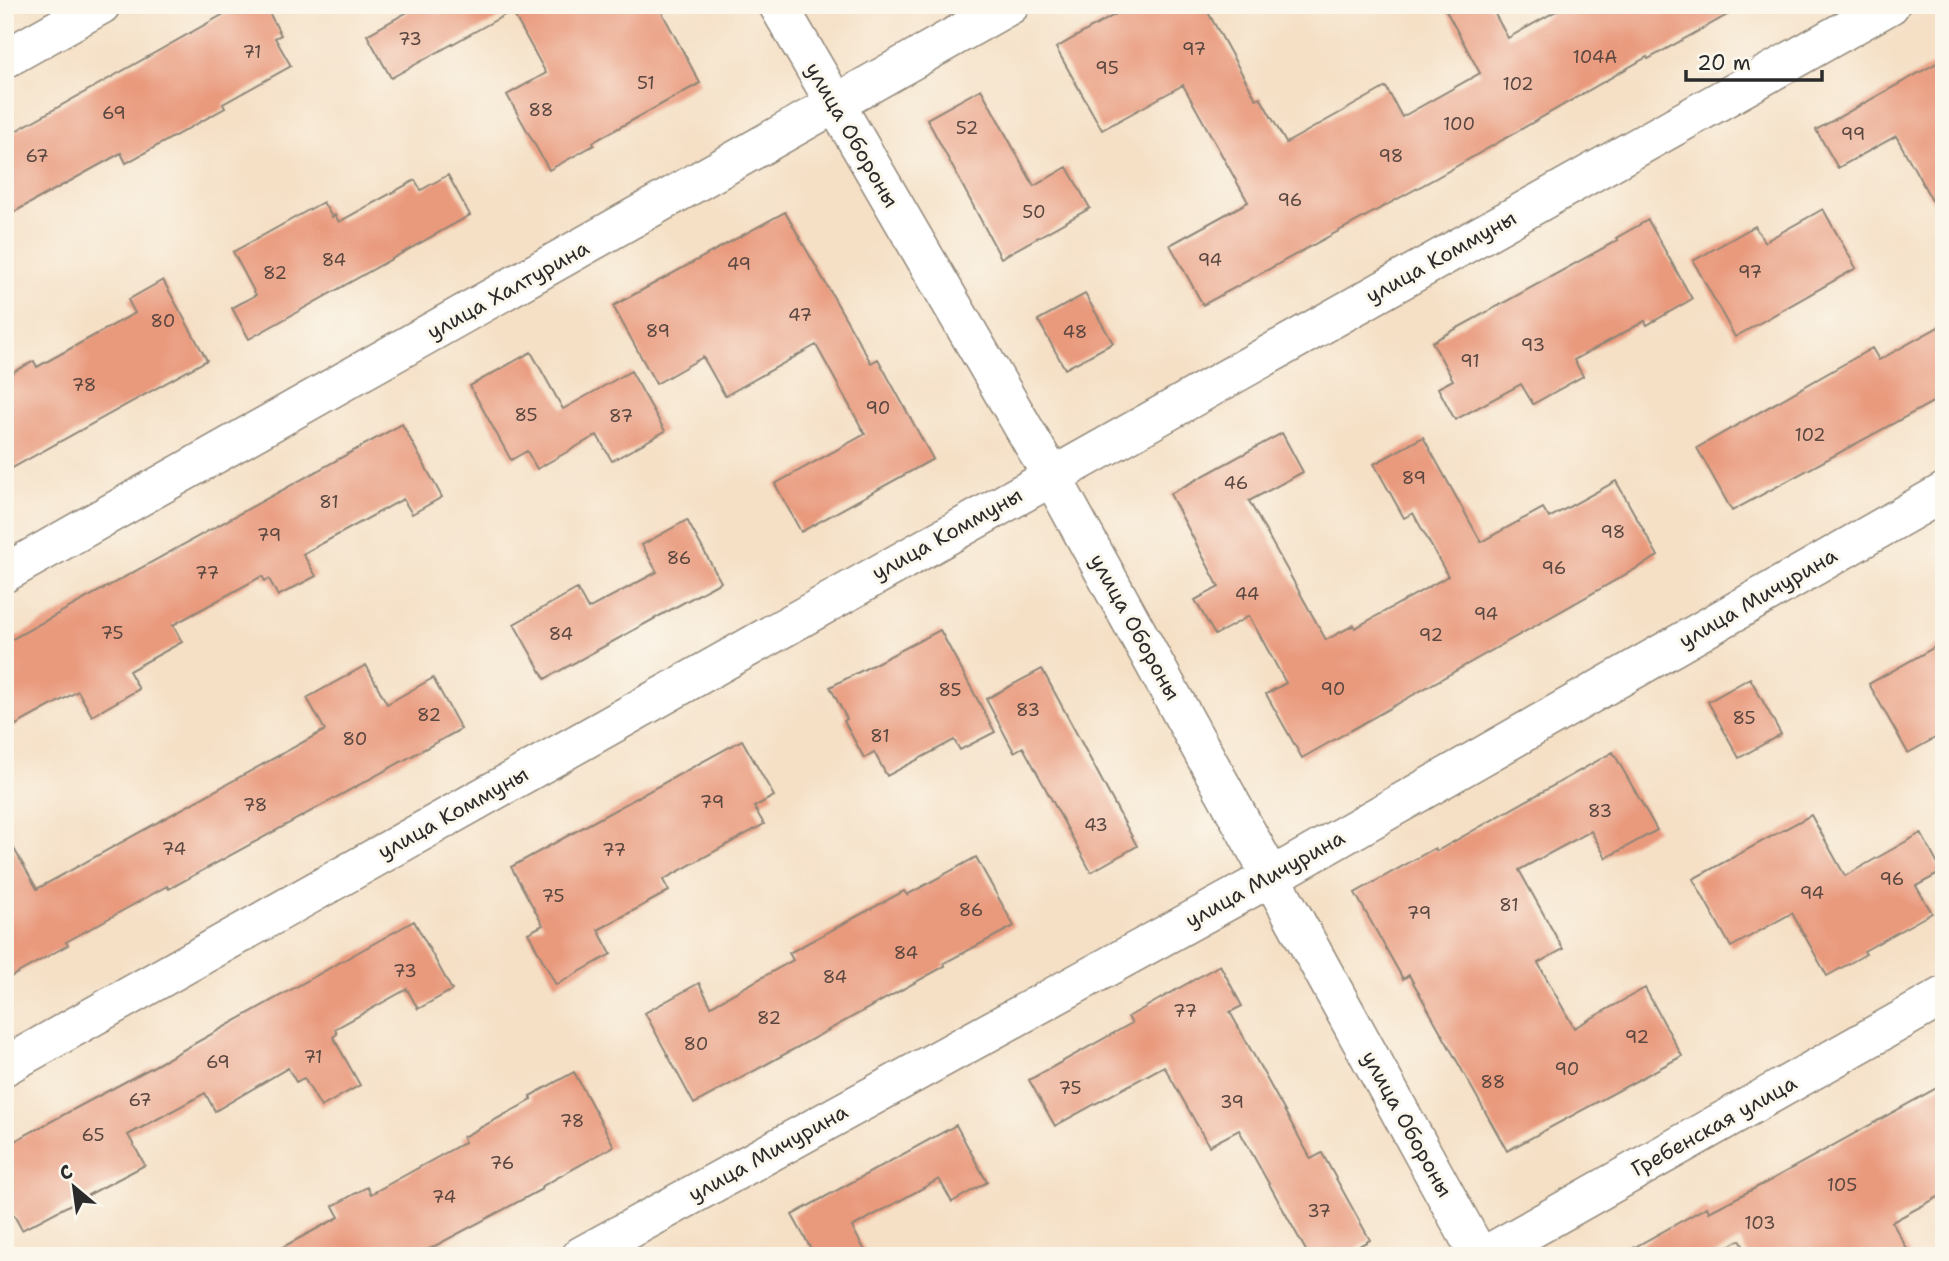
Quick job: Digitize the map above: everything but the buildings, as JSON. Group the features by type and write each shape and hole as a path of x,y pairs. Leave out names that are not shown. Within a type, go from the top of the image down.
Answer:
{"street":[{"path":"5,59 101,5"},
{"name":"улица Обороны","path":"778,5 834,106 1051,475 1481,1256"},
{"name":"улица Халтурина","path":"5,573 1010,5"},
{"name":"улица Коммуны","path":"5,1066 1889,5"},
{"name":"улица Мичурина","path":"581,1256 1272,876 1944,492"},
{"name":"Гребенская улица","path":"1481,1256 1944,996"}]}
